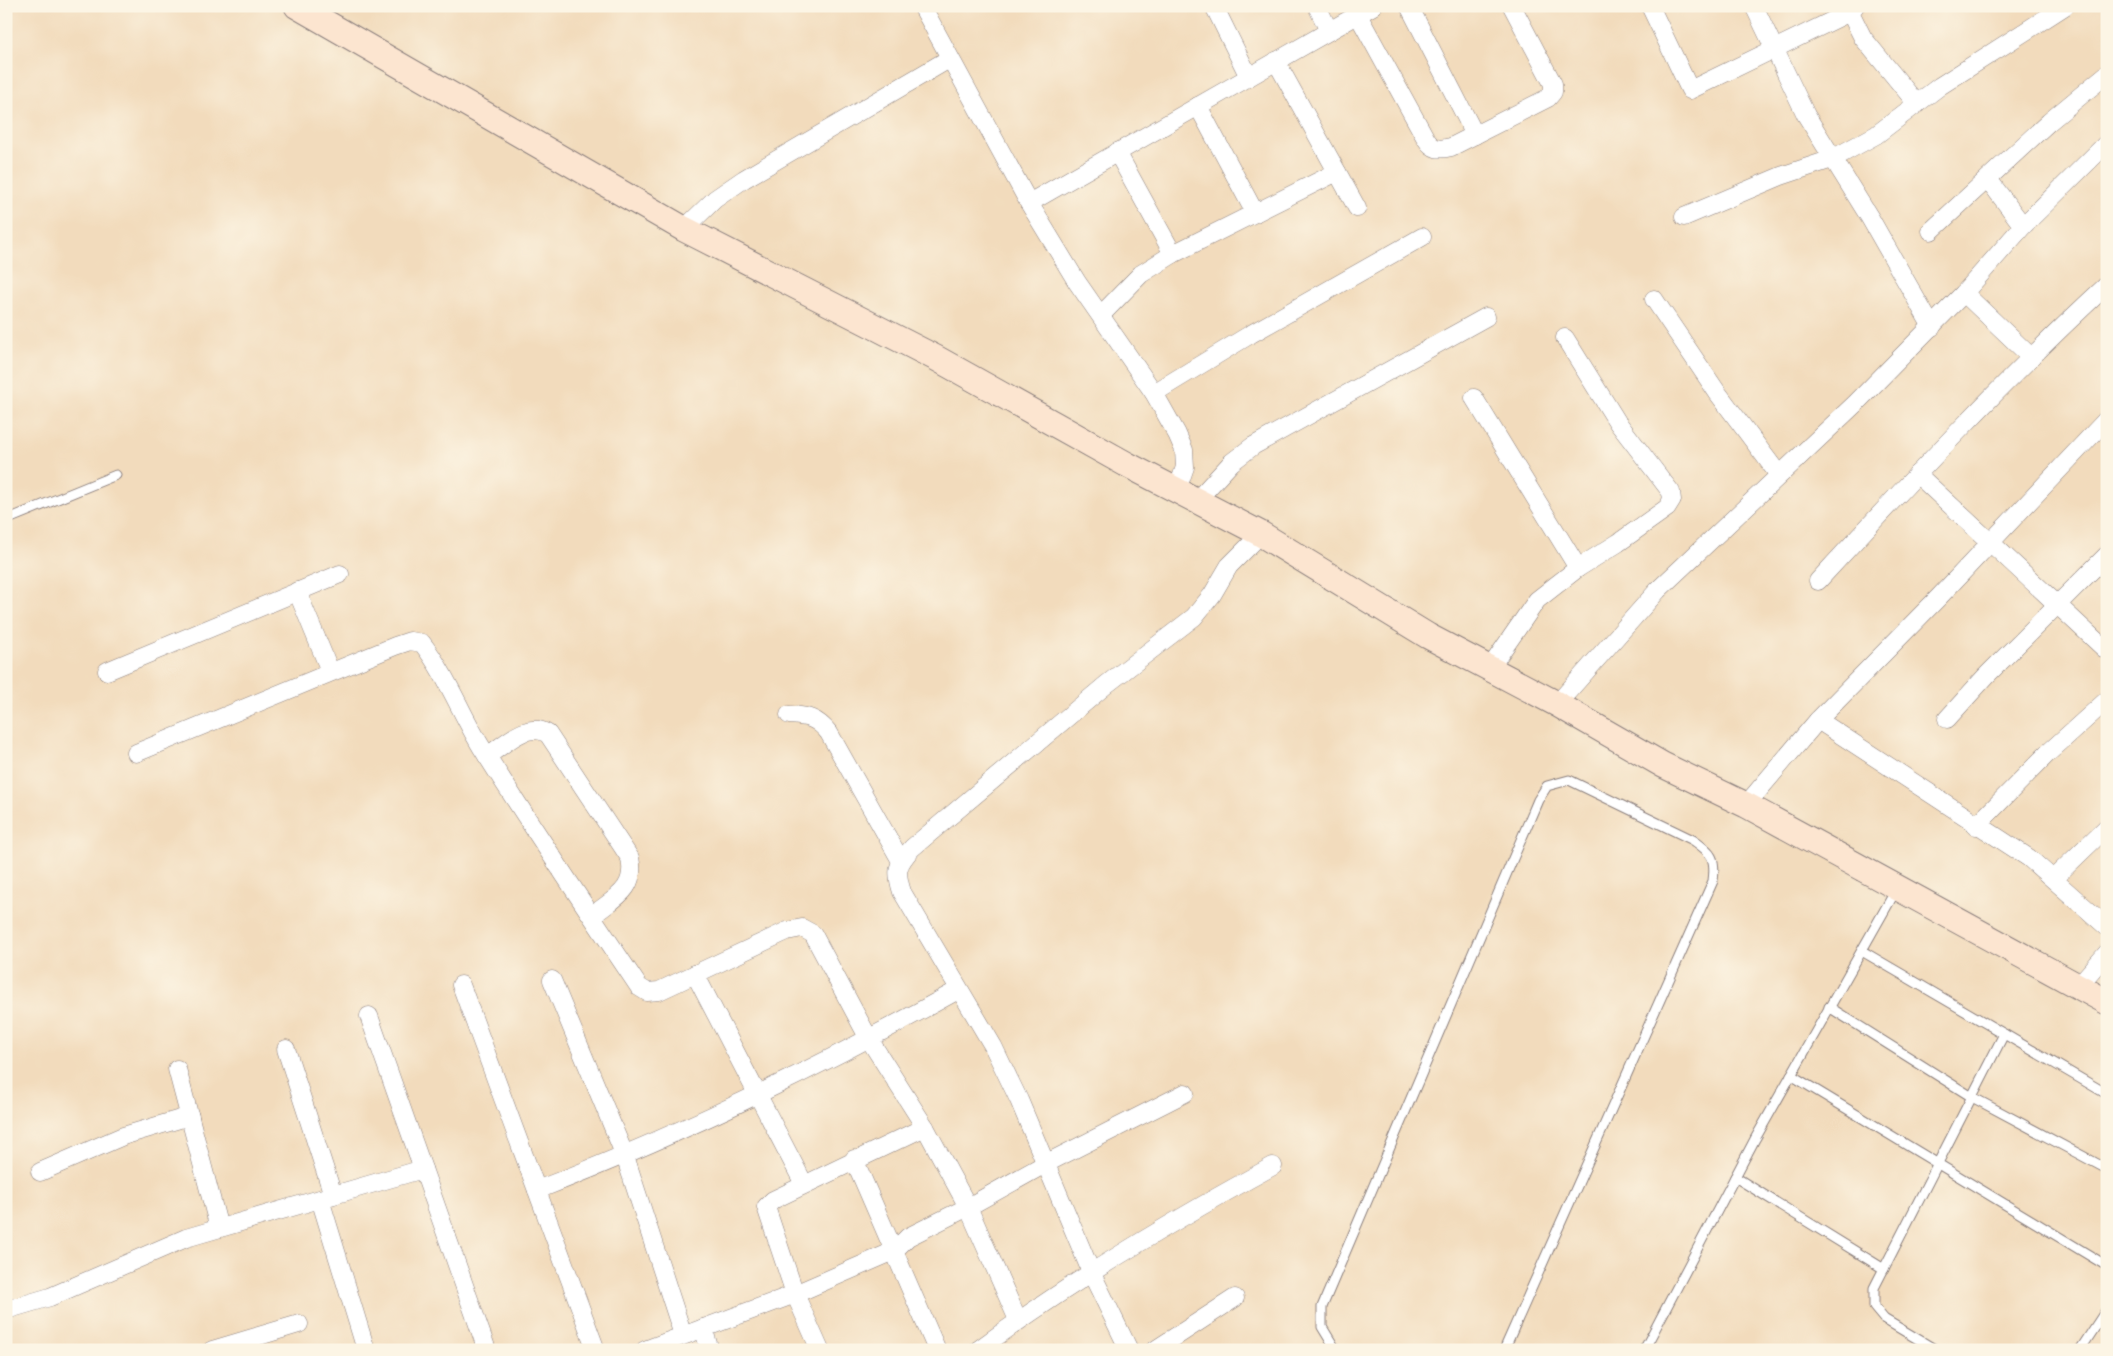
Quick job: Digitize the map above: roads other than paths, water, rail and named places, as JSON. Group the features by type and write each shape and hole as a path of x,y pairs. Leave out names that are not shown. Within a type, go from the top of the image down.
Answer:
{"street":[{"path":"297,6 684,229 936,358 1126,464 1261,534 1428,636 1557,704 1663,765 1746,805 2079,985 2107,1002"},
{"path":"922,6 949,59 1029,203 1077,282 1154,392 1184,450 1186,495"},
{"path":"1214,6 1249,77"},
{"path":"1316,6 1329,31"},
{"path":"1410,6 1474,135"},
{"path":"1029,203 1365,10 1432,147 1440,150 1451,147 1548,98 1553,92 1553,84 1512,6"},
{"path":"1650,6 1690,90 1852,9 1863,38 1917,104"},
{"path":"1754,6 1806,115 1870,218 1932,327"},
{"path":"1684,216 1781,176 1832,159 1876,135 1940,86 2065,6"},
{"path":"684,229 715,199 744,179 949,59"},
{"path":"1276,61 1357,208"},
{"path":"1931,231 2049,122 2107,74"},
{"path":"1198,106 1255,213"},
{"path":"1557,704 1658,590 1855,404 1932,327 2024,226 2107,143"},
{"path":"1117,152 1173,254"},
{"path":"1101,315 1142,274 1173,254 1337,172"},
{"path":"1988,179 2024,226"},
{"path":"1154,392 1251,334 1422,237"},
{"path":"1818,581 2030,356 2107,285"},
{"path":"1964,293 2030,356"},
{"path":"1654,299 1707,378 1779,475"},
{"path":"1186,495 1253,446 1486,317"},
{"path":"1490,668 1537,600 1578,568 1667,508 1672,500 1671,492 1618,423 1565,338"},
{"path":"1474,398 1578,568"},
{"path":"1746,805 1818,720 1939,597 2107,419"},
{"path":"1917,474 2107,651"},
{"path":"1129,1350 1092,1274 1019,1100 993,1046 958,990 902,892 897,876 901,861 912,848 1100,690 1194,617 1212,595 1229,566 1261,534"},
{"path":"1947,719 1986,676 2107,556"},
{"path":"107,671 340,574"},
{"path":"298,591 330,671"},
{"path":"136,753 330,671 410,641 422,643 432,656 470,729 487,756 639,987 647,992 659,990 786,931 802,928 813,934 870,1039 925,1126 968,1207 1018,1320"},
{"path":"1976,826 2047,754 2107,700"},
{"path":"789,715 806,716 819,721 828,733 901,861"},
{"path":"1818,720 1976,826 2029,858 2054,878 2107,927"},
{"path":"487,756 528,729 540,728 548,734 630,858 633,870 628,887 592,916"},
{"path":"2054,878 2107,828"},
{"path":"2079,985 2107,953"},
{"path":"695,974 759,1094 804,1184"},
{"path":"552,980 625,1156 683,1335"},
{"path":"461,985 596,1350"},
{"path":"537,1190 625,1156 759,1094 870,1039 958,990"},
{"path":"369,1016 487,1350"},
{"path":"286,1049 366,1350"},
{"path":"177,1069 220,1228"},
{"path":"645,1350 795,1294 894,1251 908,1237 968,1207 1045,1164 1185,1093"},
{"path":"40,1172 123,1136 190,1116"},
{"path":"820,1350 795,1294 766,1207 773,1200 804,1184 925,1126"},
{"path":"854,1159 937,1350"},
{"path":"978,1350 1018,1320 1160,1230 1273,1166"},
{"path":"6,1310 50,1297 186,1238 423,1168"},
{"path":"1155,1350 1235,1298"},
{"path":"212,1350 250,1344 299,1324"},
{"path":"703,1328 710,1350"}],"lane":[{"path":"6,520 116,475"},
{"path":"1336,1350 1322,1327 1322,1307 1538,800 1548,786 1569,780 1693,840 1708,850 1715,865 1713,881 1504,1350"},
{"path":"1644,1350 1790,1075 1897,888"},
{"path":"1862,951 2107,1094"},
{"path":"1829,1007 1972,1097 2107,1169"},
{"path":"1936,1350 1884,1319 1874,1307 1874,1288 2004,1034"},
{"path":"1790,1075 2107,1266"},
{"path":"1735,1177 1884,1269"},
{"path":"2080,1350 2107,1309"}]}
